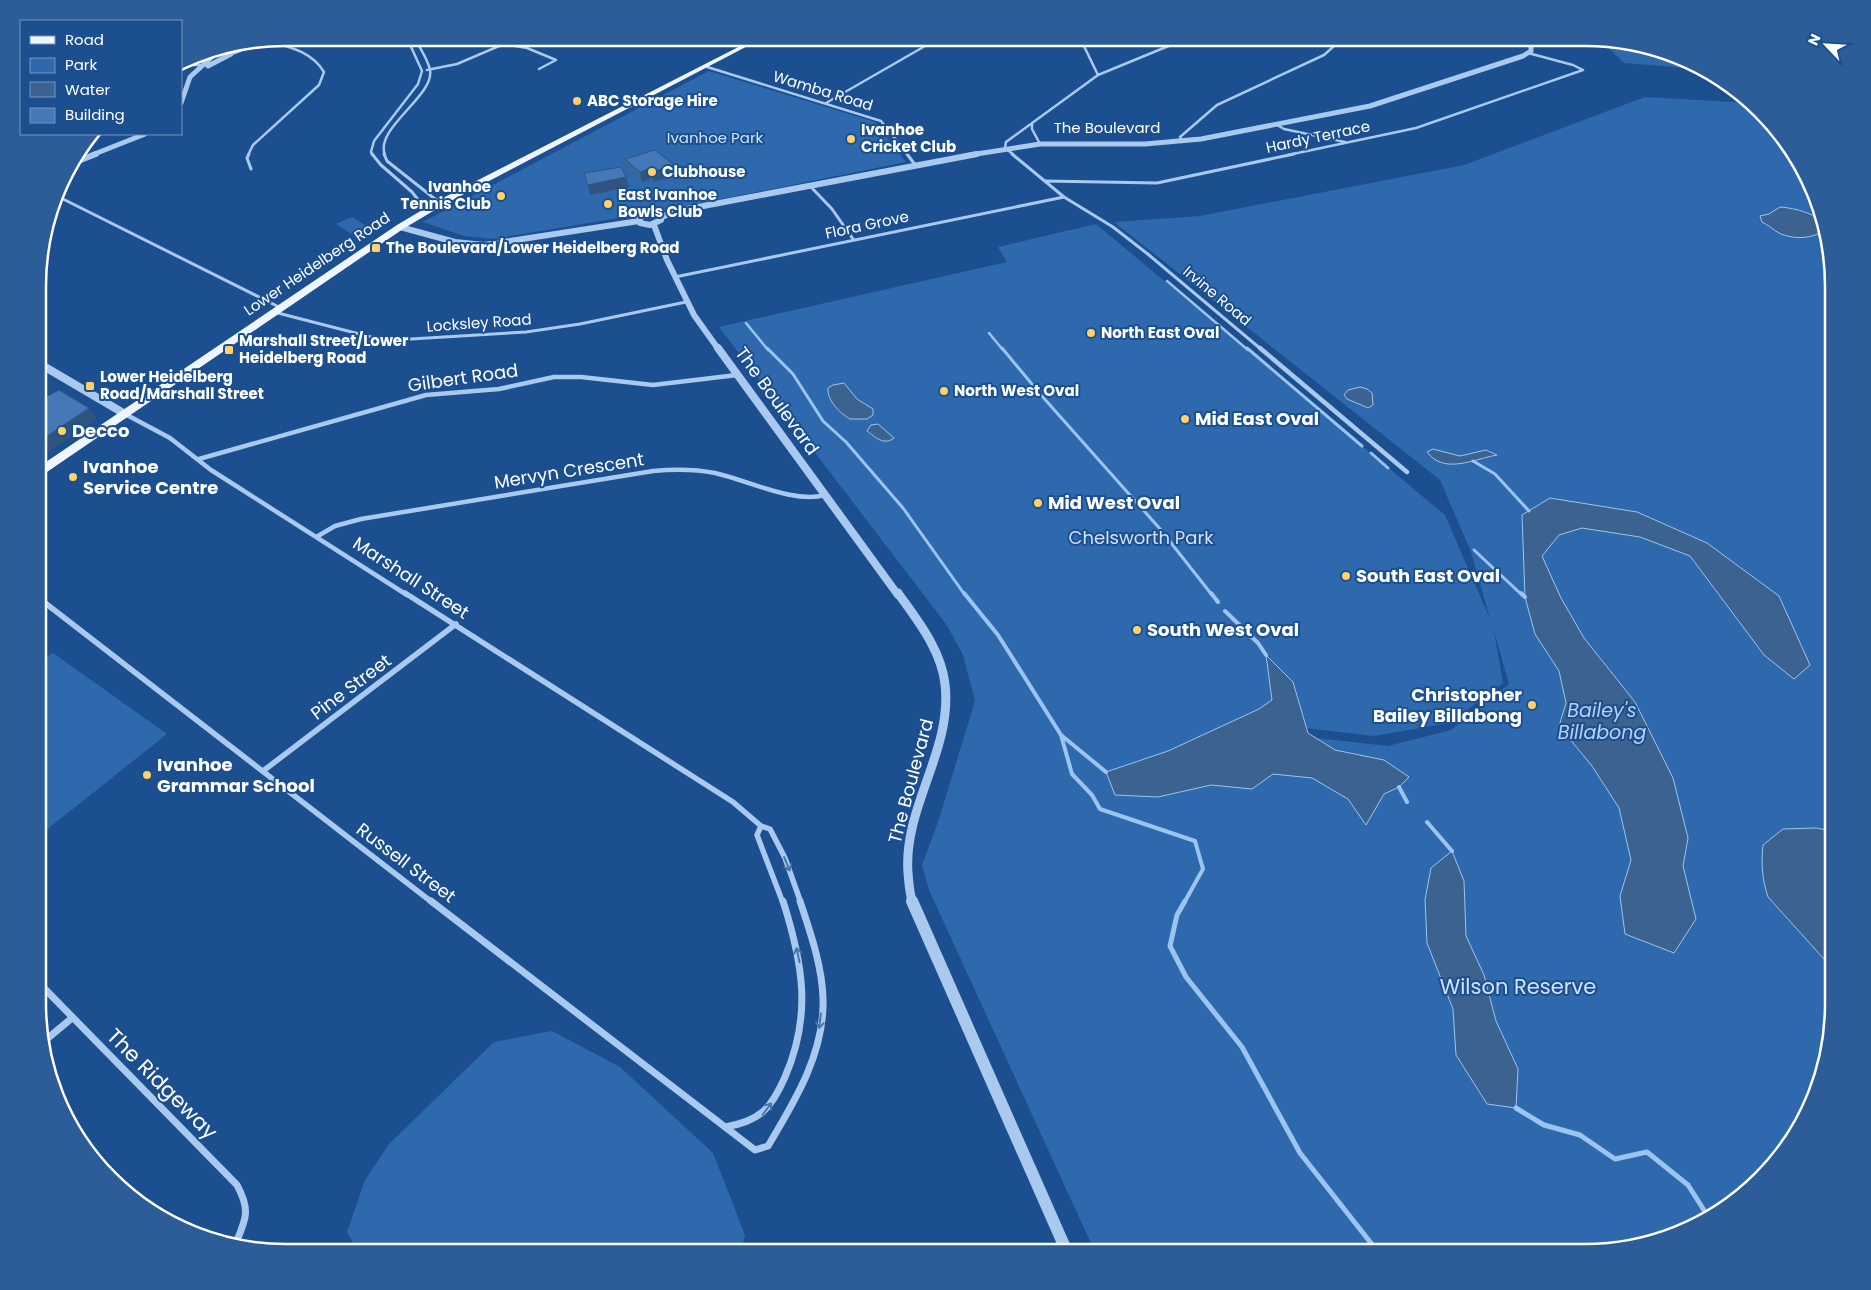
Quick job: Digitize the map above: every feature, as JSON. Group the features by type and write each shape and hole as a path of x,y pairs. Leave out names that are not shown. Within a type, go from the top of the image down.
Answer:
{"main road":[{"name":"Lower Heidelberg Road","path":"46,467 400,227 442,202 744,46"}],"street":[{"path":"251,168 247,158 253,145 319,85 324,72 320,64 310,56 283,46"},
{"path":"411,46 422,71 418,84 374,141 371,152 378,163 417,198 420,207 427,211"},
{"path":"420,46 430,70 428,82 385,139 383,150 387,161 435,199 442,202"},
{"path":"422,71 457,64 498,46"},
{"path":"515,46 527,48 556,60 539,69"},
{"path":"826,104 925,46"},
{"path":"1084,46 1098,74"},
{"path":"1005,148 1006,142 1098,74 1168,46"},
{"path":"1182,142 1180,137 1217,105 1324,55 1334,46"},
{"path":"1528,53 1531,50 1531,46"},
{"path":"189,82 212,63 228,53"},
{"name":"The Boulevard","path":"639,221 643,216 650,214 662,217 677,211 811,187 1005,148 1040,144 1182,142 1277,125 1370,106 1528,53"},
{"name":"Hardy Terrace","path":"1046,181 1157,182 1346,143 1416,128 1583,70 1528,53"},
{"path":"182,100 190,77 207,60"},
{"path":"193,64 201,65"},
{"name":"Wamba Road","path":"704,66 881,121 916,166"},
{"path":"1032,123 1032,129 1040,144"},
{"path":"1277,125 1284,129 1346,143"},
{"path":"83,159 143,135"},
{"name":"Irvine Road","path":"1005,148 1064,197 1113,227 1154,259 1407,472"},
{"path":"811,187 832,209 853,239"},
{"name":"Flora Grove","path":"675,277 1064,197"},
{"name":"Locksley Road","path":"62,199 276,310 371,337 411,339 526,332 580,324 686,302"},
{"path":"400,227 455,242 484,245 639,221 646,225 654,225 660,222 662,217"},
{"name":"The Boulevard","path":"654,225 686,302 737,375 923,628 940,658 946,703 944,731 910,832 907,861 910,896 1063,1244"},
{"name":"Marshall Street","path":"46,368 125,414 144,422 199,459 211,470 456,624 733,802 761,826 770,829 778,840 793,878 813,941 823,999 819,1034 807,1073 792,1105 768,1146 755,1150"},
{"name":"Gilbert Road","path":"199,459 426,394 499,389 554,377 581,376 653,385 737,375"},
{"name":"Mervyn Crescent","path":"318,536 335,526 361,519 670,469 714,473 800,497 815,498 825,495"},
{"name":"Russell Street","path":"46,604 755,1150"},
{"name":"Pine Street","path":"263,772 456,624"},
{"path":"725,1128 748,1124 760,1118 773,1101 789,1072 799,1043 805,1006 804,981 796,945 757,835 761,826"},
{"name":"The Ridgeway","path":"46,990 237,1185 247,1203 248,1214 238,1239"},
{"path":"48,1038 72,1018"}],"green space":[{"path":"1608,47 1647,54 1685,68 1624,63"},
{"name":"Ivanhoe Park","path":"709,71 875,122 906,162 667,210 493,239 464,236 423,222"},
{"path":"1645,97 1739,102 1755,116 1775,140 1793,166 1807,194 1817,224 1823,254 1825,286 1825,830 1816,828 1768,897 1825,960 1823,1036 1817,1066 1807,1096 1793,1124 1775,1150 1755,1174 1731,1194 1705,1212 1677,1226 1647,1236 1617,1242 1585,1244 1091,1244 929,890 922,865 939,819 975,701 963,655 946,624 719,327 1007,262 998,247 1096,224 1445,515 1490,619 1471,552 1440,480 1114,222 1200,216 1464,165","holes":["1494,631 1509,684 1451,730 1388,746 1263,732 1262,723 1374,736 1450,723 1503,683"]},
{"path":"352,217 370,228 353,235 336,224"},
{"path":"53,653 167,734 46,830 46,658"},
{"path":"552,1031 620,1067 713,1153 745,1235 743,1244 354,1244 347,1232 365,1180 389,1144 494,1042"}],"water":[{"path":"1780,207 1800,210 1815,217 1819,233 1810,237 1791,237 1779,233 1762,222 1760,216 1769,214"},
{"path":"844,383 857,399 873,409 873,415 867,419 850,419 835,406 828,393 828,388"},
{"path":"1360,387 1372,393 1373,405 1368,408 1347,399 1344,395 1348,390"},
{"path":"878,424 894,438 883,441 867,431 871,425"},
{"path":"1433,449 1460,456 1486,450 1497,455 1460,464 1451,464 1442,463 1434,459 1427,452"},
{"name":"Bailey's Billabong","path":"1550,498 1637,512 1707,543 1779,596 1810,665 1794,679 1764,655 1690,556 1640,537 1582,528 1559,535 1542,556 1561,598 1584,638 1635,702 1673,778 1688,838 1683,866 1696,919 1674,953 1625,934 1620,896 1631,860 1619,808 1592,766 1559,726 1566,703 1559,671 1535,634 1525,597 1522,515"},
{"path":"1266,655 1293,682 1308,733 1335,750 1384,760 1409,777 1399,787 1384,794 1366,825 1348,799 1312,778 1273,774 1252,789 1211,785 1158,797 1115,795 1106,772 1168,751 1259,709 1272,700"},
{"path":"1783,829 1825,830 1825,960 1768,897 1763,877 1763,845"},
{"path":"1452,851 1464,881 1466,936 1484,975 1496,1021 1518,1069 1516,1108 1487,1104 1456,1055 1453,1009 1427,943 1425,900 1431,868"}],"building":[{"path":"655,150 674,165 651,172 648,169 640,172 625,159"},
{"path":"621,167 626,177 588,185 584,173"},
{"path":"59,390 89,408 46,437 46,397"}],"waterway":[{"path":"1167,281 1248,350"},
{"path":"746,323 768,350"},
{"path":"989,333 1003,350"},
{"path":"767,348 793,374 823,421 846,442 903,508 965,595"},
{"path":"1002,348 1036,389"},
{"path":"1247,348 1362,446"},
{"path":"1041,395 1161,530"},
{"path":"1371,453 1388,468"},
{"path":"1473,461 1495,474 1529,511"},
{"path":"1168,539 1212,595"},
{"path":"1474,550 1522,595"},
{"path":"964,593 998,635 1061,735"},
{"path":"1211,593 1218,602"},
{"path":"1521,593 1525,597"},
{"path":"1225,611 1258,643 1266,655"},
{"path":"1061,735 1106,772"},
{"path":"1061,735 1072,774 1092,795 1100,809 1195,841 1203,869 1184,903"},
{"path":"1399,787 1407,802"},
{"path":"1427,822 1452,851"},
{"path":"1185,901 1177,915 1170,946 1186,977 1242,1047 1300,1153 1372,1244"},
{"path":"1516,1108 1544,1125 1580,1135 1615,1159 1647,1152 1688,1185 1705,1212"}],"place":[{"name":"ABC Storage Hire","path":"577,101"},
{"name":"Ivanhoe Cricket Club","path":"851,139"},
{"name":"Clubhouse","path":"652,172"},
{"name":"Ivanhoe Tennis Club","path":"501,196"},
{"name":"East Ivanhoe Bowls Club","path":"608,204"},
{"name":"The Boulevard/Lower Heidelberg Road","path":"376,248"},
{"name":"North East Oval","path":"1091,333"},
{"name":"Marshall Street/Lower Heidelberg Road","path":"229,350"},
{"name":"Lower Heidelberg Road/Marshall Street","path":"90,386"},
{"name":"North West Oval","path":"944,391"},
{"name":"Mid East Oval","path":"1185,419"},
{"name":"Decco","path":"62,431"},
{"name":"Ivanhoe Service Centre","path":"73,477"},
{"name":"Mid West Oval","path":"1038,503"},
{"name":"South East Oval","path":"1346,576"},
{"name":"South West Oval","path":"1137,630"},
{"name":"Christopher Bailey Billabong","path":"1532,705"},
{"name":"Ivanhoe Grammar School","path":"147,775"}],"park label":[{"name":"Chelsworth Park","path":"1141,538"},
{"name":"Wilson Reserve","path":"1518,987"}]}
